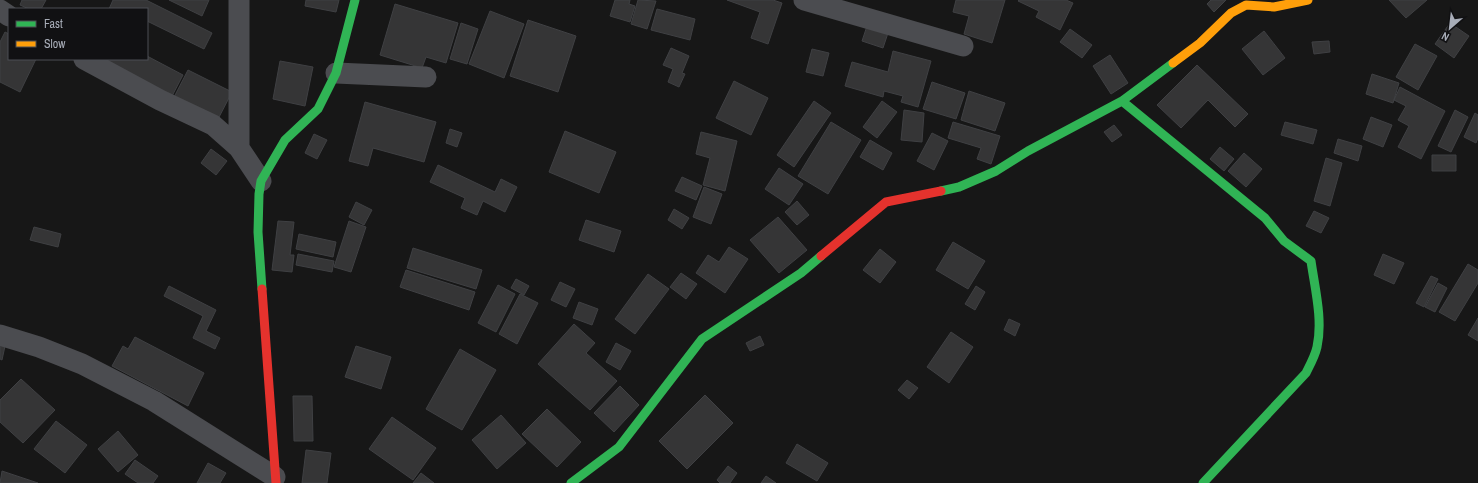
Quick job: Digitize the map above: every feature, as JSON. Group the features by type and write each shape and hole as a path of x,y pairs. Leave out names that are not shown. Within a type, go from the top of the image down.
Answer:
{"street":[{"path":"239,0 239,148"},
{"path":"276,480 258,232 259,194 261,181 286,140 318,109 336,73 355,0"},
{"path":"804,0 963,46"},
{"path":"571,483 619,447 702,338 801,273 886,202 959,187 996,171 1028,151 1122,101 1200,43 1232,14 1246,5 1274,7 1308,0"},
{"path":"86,60 160,100 214,125 239,148 261,181"},
{"path":"336,73 426,77"},
{"path":"1122,101 1265,218 1284,241 1311,261 1318,314 1318,342 1314,356 1306,373 1203,483"},
{"path":"0,334 82,364 154,401 276,480"}],"building":[{"path":"22,0 46,0 42,8 27,8 20,5"},
{"path":"113,0 146,0 212,33 204,49 148,21 148,8 109,8"},
{"path":"169,0 209,0 202,16"},
{"path":"306,0 339,0 336,12 305,6"},
{"path":"615,0 630,0 629,4 635,6 630,22 610,16"},
{"path":"638,0 656,1 647,29 631,24"},
{"path":"727,0 773,0 782,3 768,44 751,38 760,12"},
{"path":"956,0 1005,0 992,43 964,34 969,16 953,12"},
{"path":"1066,0 1073,3 1060,30 1036,17 1039,11 1018,1"},
{"path":"1211,0 1226,0 1214,12 1207,4"},
{"path":"1389,0 1427,0 1406,18"},
{"path":"395,4 458,23 446,63 426,57 422,68 380,55"},
{"path":"657,9 695,19 690,40 651,30"},
{"path":"490,11 524,24 504,78 469,64"},
{"path":"528,20 576,36 558,92 510,76"},
{"path":"461,23 478,29 467,64 450,59"},
{"path":"1450,23 1469,36 1454,58 1435,44"},
{"path":"867,26 888,33 883,48 862,41"},
{"path":"1070,29 1092,45 1082,58 1060,42"},
{"path":"1264,31 1285,58 1263,75 1242,49"},
{"path":"5,32 8,34 8,60 36,60 20,92 0,82 0,42"},
{"path":"1329,41 1330,52 1314,54 1312,42"},
{"path":"1415,44 1437,56 1418,90 1396,77"},
{"path":"671,48 689,56 682,73 685,74 679,87 668,82 673,69 663,65"},
{"path":"812,49 829,53 823,76 806,72"},
{"path":"893,51 931,61 918,107 901,102 903,96 884,91 883,97 845,86 852,62 888,72"},
{"path":"1110,55 1128,83 1111,94 1093,66"},
{"path":"148,57 183,75 170,100 107,60 148,60"},
{"path":"280,61 313,67 305,106 273,99"},
{"path":"1197,65 1248,114 1235,127 1208,100 1181,128 1157,105"},
{"path":"188,70 232,92 216,123 172,101"},
{"path":"1372,74 1399,83 1393,103 1366,94"},
{"path":"734,81 768,98 751,135 716,118"},
{"path":"932,82 965,93 956,119 923,109"},
{"path":"1400,87 1445,111 1421,159 1398,147 1409,126 1398,120 1406,106 1394,100"},
{"path":"969,91 1005,103 995,131 961,120"},
{"path":"814,101 831,113 794,167 777,155"},
{"path":"882,101 897,112 877,138 863,127"},
{"path":"365,102 436,122 424,162 373,148 368,166 349,161"},
{"path":"904,110 924,113 922,142 901,140"},
{"path":"1455,110 1468,117 1451,152 1438,146"},
{"path":"1475,113 1478,115 1478,138 1476,143 1464,137"},
{"path":"1371,117 1392,125 1383,147 1363,139"},
{"path":"831,122 861,140 828,194 798,176"},
{"path":"953,122 1000,136 991,164 977,159 981,148 948,138"},
{"path":"1285,122 1317,130 1313,144 1281,135"},
{"path":"1114,125 1122,135 1112,142 1104,132"},
{"path":"450,129 462,133 457,147 446,143"},
{"path":"565,131 616,152 599,193 549,172"},
{"path":"701,132 737,141 725,191 703,185 710,158 696,154"},
{"path":"932,133 948,141 934,170 917,161"},
{"path":"314,134 327,140 317,159 305,153"},
{"path":"1338,139 1362,146 1358,161 1334,153"},
{"path":"870,140 892,153 883,170 860,157"},
{"path":"1220,147 1234,159 1224,171 1210,159"},
{"path":"211,149 227,161 216,175 201,163"},
{"path":"1244,153 1262,169 1246,187 1228,171"},
{"path":"1432,155 1456,155 1456,171 1432,171"},
{"path":"1326,158 1342,163 1330,206 1314,201"},
{"path":"438,165 495,192 501,179 517,187 505,212 483,201 477,215 461,208 465,198 430,182"},
{"path":"779,168 803,184 789,205 765,189"},
{"path":"682,177 702,186 696,200 675,191"},
{"path":"704,187 722,194 711,224 693,217"},
{"path":"797,201 809,215 797,225 785,212"},
{"path":"356,202 372,210 364,225 349,217"},
{"path":"674,209 689,218 682,229 668,220"},
{"path":"1314,211 1329,218 1321,233 1306,226"},
{"path":"778,217 807,250 779,273 750,240"},
{"path":"586,220 621,231 614,252 579,240"},
{"path":"278,221 294,222 290,255 294,255 292,272 272,270"},
{"path":"349,221 366,227 351,272 334,267"},
{"path":"34,227 61,234 58,247 30,240"},
{"path":"299,234 336,242 333,257 296,249"},
{"path":"953,242 985,261 968,289 936,270"},
{"path":"729,247 748,259 725,293 696,273 708,255 719,262"},
{"path":"413,248 482,270 476,289 407,268"},
{"path":"880,249 896,262 880,283 863,270"},
{"path":"298,254 334,261 332,272 296,265"},
{"path":"1383,254 1404,263 1394,284 1374,275"},
{"path":"1468,264 1478,270 1478,283 1455,321 1439,312"},
{"path":"406,270 475,292 469,310 400,287"},
{"path":"681,273 697,284 686,299 670,287"},
{"path":"648,274 669,289 635,334 615,319"},
{"path":"1431,276 1438,279 1424,307 1416,303"},
{"path":"516,279 529,286 524,295 511,288"},
{"path":"560,282 575,289 566,307 551,300"},
{"path":"1438,283 1447,288 1435,312 1425,307"},
{"path":"498,285 515,294 496,332 478,323"},
{"path":"169,286 216,310 206,331 220,338 215,349 193,338 203,316 164,296"},
{"path":"976,286 985,292 975,310 965,304"},
{"path":"520,294 538,303 517,344 499,334"},
{"path":"579,302 598,309 592,325 573,318"},
{"path":"1478,318 1478,341 1468,335"},
{"path":"1009,319 1020,324 1015,336 1004,330"},
{"path":"574,324 595,343 586,353 617,381 590,410 538,364"},
{"path":"951,332 973,347 949,383 927,367"},
{"path":"760,336 764,345 750,351 746,343"},
{"path":"135,337 204,373 188,406 112,366 123,346 128,349"},
{"path":"616,343 631,351 620,370 606,362"},
{"path":"0,345 5,346 2,360 0,359"},
{"path":"356,346 391,357 381,389 345,377"},
{"path":"460,349 496,370 462,430 426,409"},
{"path":"21,379 55,410 23,443 0,422 0,400"},
{"path":"907,380 918,388 909,399 898,390"},
{"path":"620,386 639,405 614,432 594,413"},
{"path":"705,395 733,423 687,469 659,441"},
{"path":"293,396 312,396 313,441 294,441"},
{"path":"547,409 581,442 557,467 522,434"},
{"path":"501,415 526,443 497,469 472,440"},
{"path":"392,417 436,448 413,480 369,449"},
{"path":"56,421 87,445 65,473 34,449"},
{"path":"118,431 138,455 118,472 98,449"},
{"path":"797,444 828,463 817,481 786,463"},
{"path":"306,450 331,453 327,483 302,483"},
{"path":"135,460 158,476 153,483 138,483 125,474"},
{"path":"208,463 226,473 220,483 197,483"},
{"path":"728,466 737,473 730,483 720,483 717,480"},
{"path":"2,471 38,483 0,483"},
{"path":"421,473 434,483 413,483"},
{"path":"766,476 776,483 761,483"}],"traffic: fast":[{"path":"262,289 258,232 259,194 261,181 285,140 318,109 336,73 355,0"},
{"path":"941,191 959,187 996,171 1028,151 1122,101 1173,63"},
{"path":"1122,101 1265,218 1284,241 1311,261 1319,315 1319,337 1311,364 1306,373 1203,483"},
{"path":"571,483 619,447 702,339 801,273 821,256"}],"traffic: slow":[{"path":"1173,63 1200,43 1231,13 1246,5 1274,7 1308,0"}],"traffic: jam":[{"path":"821,256 886,202 941,191"},
{"path":"262,289 276,483"}]}
